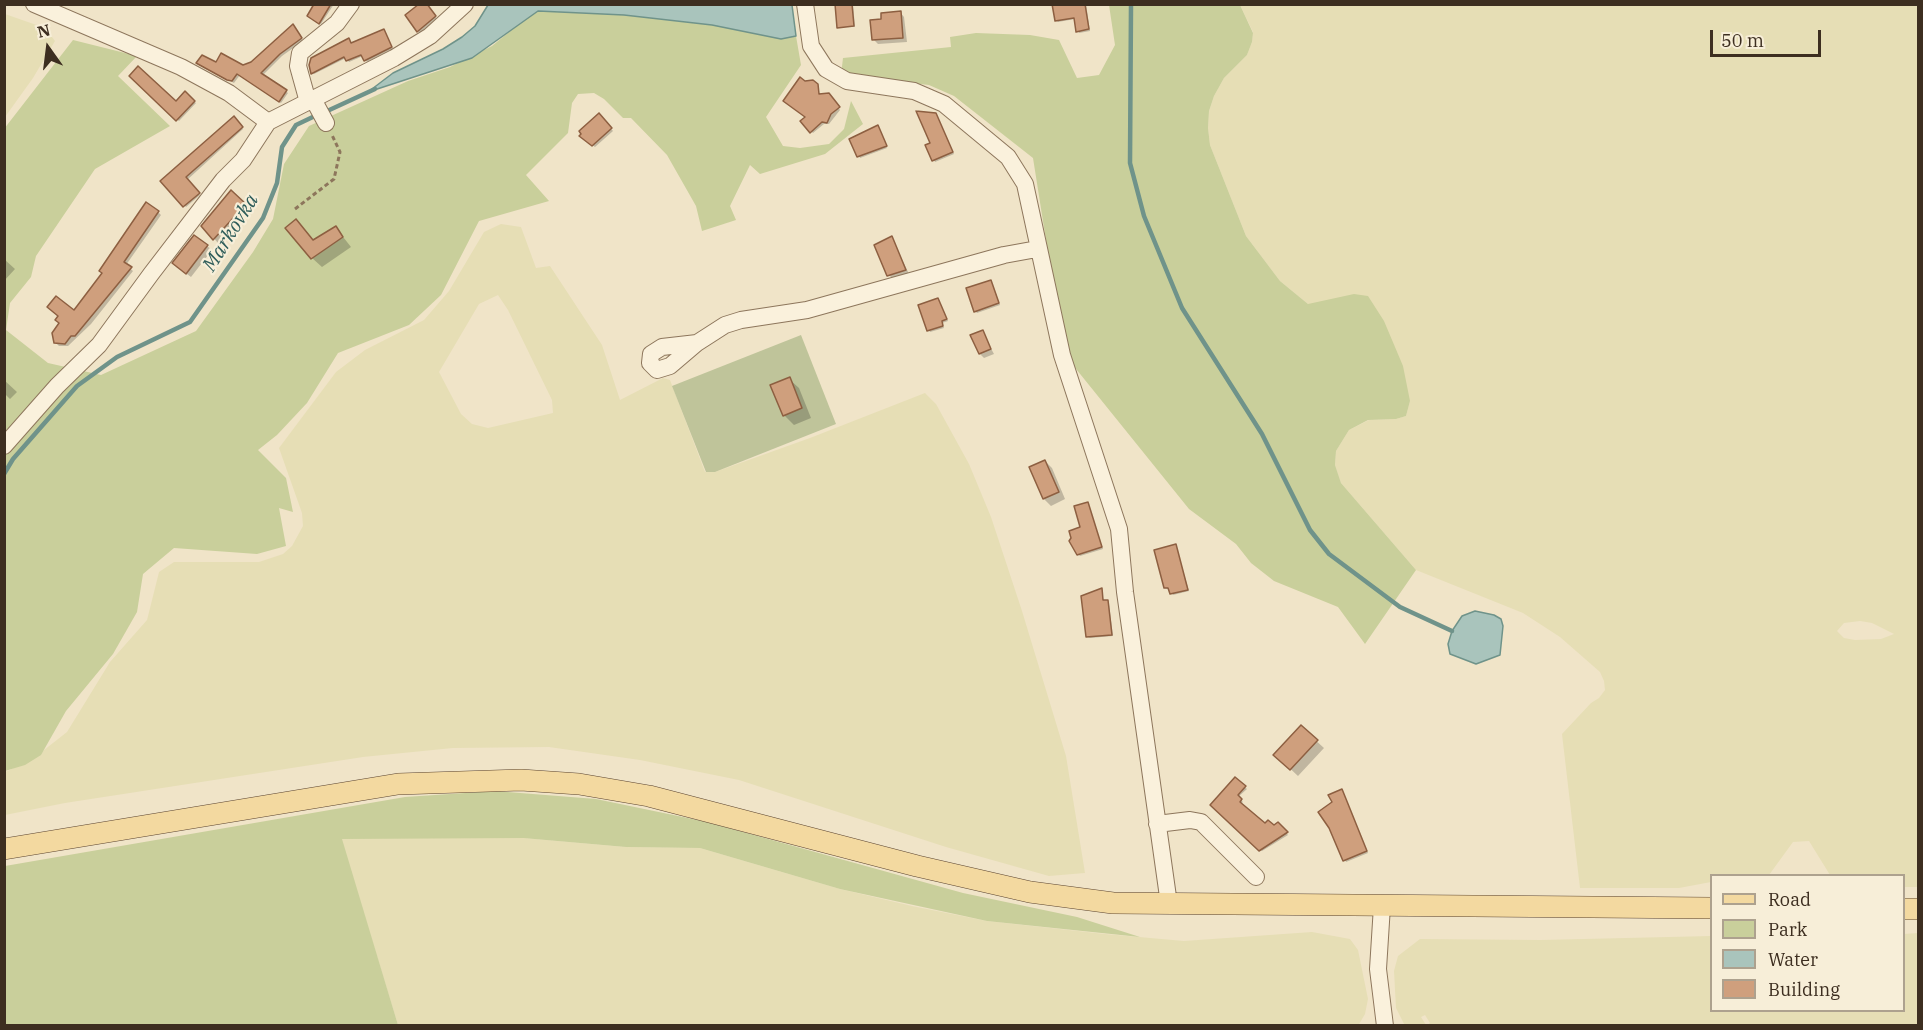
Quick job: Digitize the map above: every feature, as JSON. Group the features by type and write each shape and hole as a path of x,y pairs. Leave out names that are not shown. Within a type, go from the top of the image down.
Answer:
{"main road":[{"path":"4,849 399,784 521,780 579,784 650,796 917,867 1030,892 1113,903 1710,908"}],"street":[{"path":"34,4 181,68 230,93 268,122"},
{"path":"316,108 298,66 300,53 337,23 351,4"},
{"path":"4,446 57,386 99,345 268,122 316,108 430,36 465,4"},
{"path":"805,4 812,46 826,69 847,81 914,91 944,104 1008,156 1025,184 1037,249 1062,355 1119,529 1169,904"},
{"path":"697,343 725,325 741,320 807,310 1005,255 1037,249"},
{"path":"1157,824 1190,820 1202,822 1256,877"},
{"path":"1382,906 1378,969 1385,1026"}],"path":[{"path":"295,209 334,179 340,152 316,108"}],"shaded area":[{"path":"1240,5 1918,5 1918,887 1905,887 1905,874 1829,874 1809,841 1793,842 1770,874 1710,874 1710,882 1679,888 1580,888 1562,734 1591,703 1599,698 1605,690 1604,681 1600,672 1560,637 1523,613 1416,570 1341,483 1335,465 1336,451 1349,430 1369,420 1396,419 1406,416 1410,401 1317,304 1308,304 1280,281 1246,236 1210,145 1208,128 1209,111 1214,96 1224,78 1247,55 1253,32","holes":["1860,621 1872,623 1894,634 1881,639 1855,640 1844,638 1837,631 1844,623"]},
{"path":"5,14 45,28 55,41 33,78 5,117"},
{"path":"501,224 521,227 536,268 550,266 602,345 620,400 663,378 670,380 705,472 715,472 810,438 925,393 936,404 969,464 991,517 1022,611 1066,756 1085,873 1049,876 946,847 739,780 640,760 549,747 453,748 363,757 65,803 5,815 5,772 30,761 67,732 110,662 147,620 159,572 174,562 259,562 283,554 292,546 303,526 302,513 279,448 336,372 365,350 424,320 449,291 484,232","holes":["498,295 508,310 552,400 553,413 488,428 472,424 461,414 439,372 479,304"]},
{"path":"372,837 523,838 626,847 700,848 840,889 912,906 987,921 1105,934 1184,941 1312,932 1350,939 1358,950 1368,999 1365,1014 1358,1026 398,1025 341,839"},
{"path":"1918,933 1918,1025 1426,1026 1430,1023 1425,1015 1421,1017 1426,1025 1405,1026 1396,1008 1394,971 1398,956 1420,939 1541,940 1710,936 1710,1012 1905,1012 1905,934"}],"green space":[{"path":"1109,5 1240,5 1253,33 1252,42 1247,55 1224,78 1214,96 1209,111 1208,128 1210,145 1246,236 1280,281 1308,304 1354,294 1368,296 1384,321 1403,366 1410,401 1406,416 1396,419 1368,420 1349,430 1336,451 1335,465 1341,483 1416,570 1365,644 1338,607 1274,581 1251,563 1236,544 1189,509 1064,354 1033,158 954,96 929,85 841,75 843,58 951,47 950,37 976,33 1030,35 1059,40 1077,78 1099,75 1115,45"},
{"path":"538,11 624,15 712,25 781,39 796,36 801,65 766,117 783,146 800,148 829,144 844,129 851,101 863,124 825,154 760,174 750,165 730,206 736,220 702,231 696,206 667,155 631,118 623,118 604,99 594,93 578,94 572,103 568,133 526,175 549,201 479,221 441,295 409,325 338,353 307,403 277,435 258,450 286,478 293,512 279,508 286,546 257,554 174,548 143,574 137,612 113,654 66,711 41,755 25,765 5,771 4,129 73,40 137,56 118,76 170,126 95,169 36,256 31,277 10,303 6,330 48,363 101,375 196,331 253,252 273,219 284,164 309,126 408,81 450,67 492,46 531,14"},
{"path":"801,335 836,424 715,472 706,472 672,386"},
{"path":"495,791 596,799 707,822 963,893 1077,917 1140,937 987,921 840,889 700,848 626,847 523,838 342,839 398,1025 5,1025 5,866 405,797"}],"water":[{"path":"488,5 792,5 796,36 781,39 712,25 624,15 538,11 472,58 368,92 393,73 443,49 462,37 475,26"},
{"path":"1475,611 1494,615 1501,619 1503,626 1500,655 1476,664 1450,654 1448,644 1452,631 1462,616"}],"building":[{"path":"314,4 331,4 319,24 307,16"},
{"path":"419,4 427,4 436,16 417,32 405,15"},
{"path":"835,4 852,4 854,26 837,28"},
{"path":"1052,4 1085,4 1089,29 1076,32 1074,18 1055,21"},
{"path":"901,11 903,38 872,40 870,20 881,19 881,13"},
{"path":"293,24 302,38 280,54 261,73 287,90 279,102 237,74 232,81 227,80 196,63 202,55 216,62 221,53 243,65 251,62"},
{"path":"384,29 392,47 364,61 361,55 346,61 344,57 311,74 309,65 311,58 349,38 351,43"},
{"path":"138,66 176,101 185,91 195,101 176,121 129,76"},
{"path":"800,77 805,81 813,80 818,84 819,94 829,93 840,107 831,114 827,123 822,122 810,133 800,121 805,117 783,101"},
{"path":"916,111 936,113 953,152 932,161 925,145 930,143"},
{"path":"599,113 612,128 592,146 579,136 581,134 579,131"},
{"path":"234,116 243,127 186,177 200,193 183,207 160,181"},
{"path":"878,125 887,146 857,157 849,139"},
{"path":"231,190 246,204 213,240 201,226"},
{"path":"146,202 159,211 124,262 132,267 75,336 71,336 65,344 54,343 52,333 59,323 55,320 58,316 47,307 56,296 74,310 102,273 99,271"},
{"path":"296,219 313,240 336,226 343,237 311,259 285,228"},
{"path":"194,235 208,245 186,274 172,263"},
{"path":"892,236 906,270 887,276 874,245"},
{"path":"991,280 999,303 974,312 966,288"},
{"path":"938,298 947,319 942,321 943,326 927,331 918,305"},
{"path":"983,330 991,349 979,354 970,335"},
{"path":"790,377 802,408 783,416 770,385"},
{"path":"1045,460 1059,492 1043,499 1029,467"},
{"path":"1088,502 1102,547 1077,555 1069,541 1071,538 1069,531 1080,527 1074,506"},
{"path":"1176,544 1188,590 1170,594 1168,588 1164,588 1154,550"},
{"path":"1102,588 1103,600 1108,600 1112,635 1086,637 1081,596"},
{"path":"1301,725 1318,740 1290,770 1273,755"},
{"path":"1235,777 1246,786 1238,795 1242,799 1240,802 1265,823 1268,820 1274,825 1278,822 1288,832 1259,851 1210,805"},
{"path":"1342,789 1367,851 1343,861 1329,828 1318,812 1332,802 1328,795"}],"waterway":[{"path":"1131,4 1130,163 1144,216 1182,308 1262,434 1310,530 1329,554 1400,607 1452,631"},
{"name":"Markovka","path":"325,112 375,89"},
{"name":"Markovka","path":"4,474 13,459 77,386 117,357 190,322 263,218 277,183 282,147 296,125 317,115"}]}
